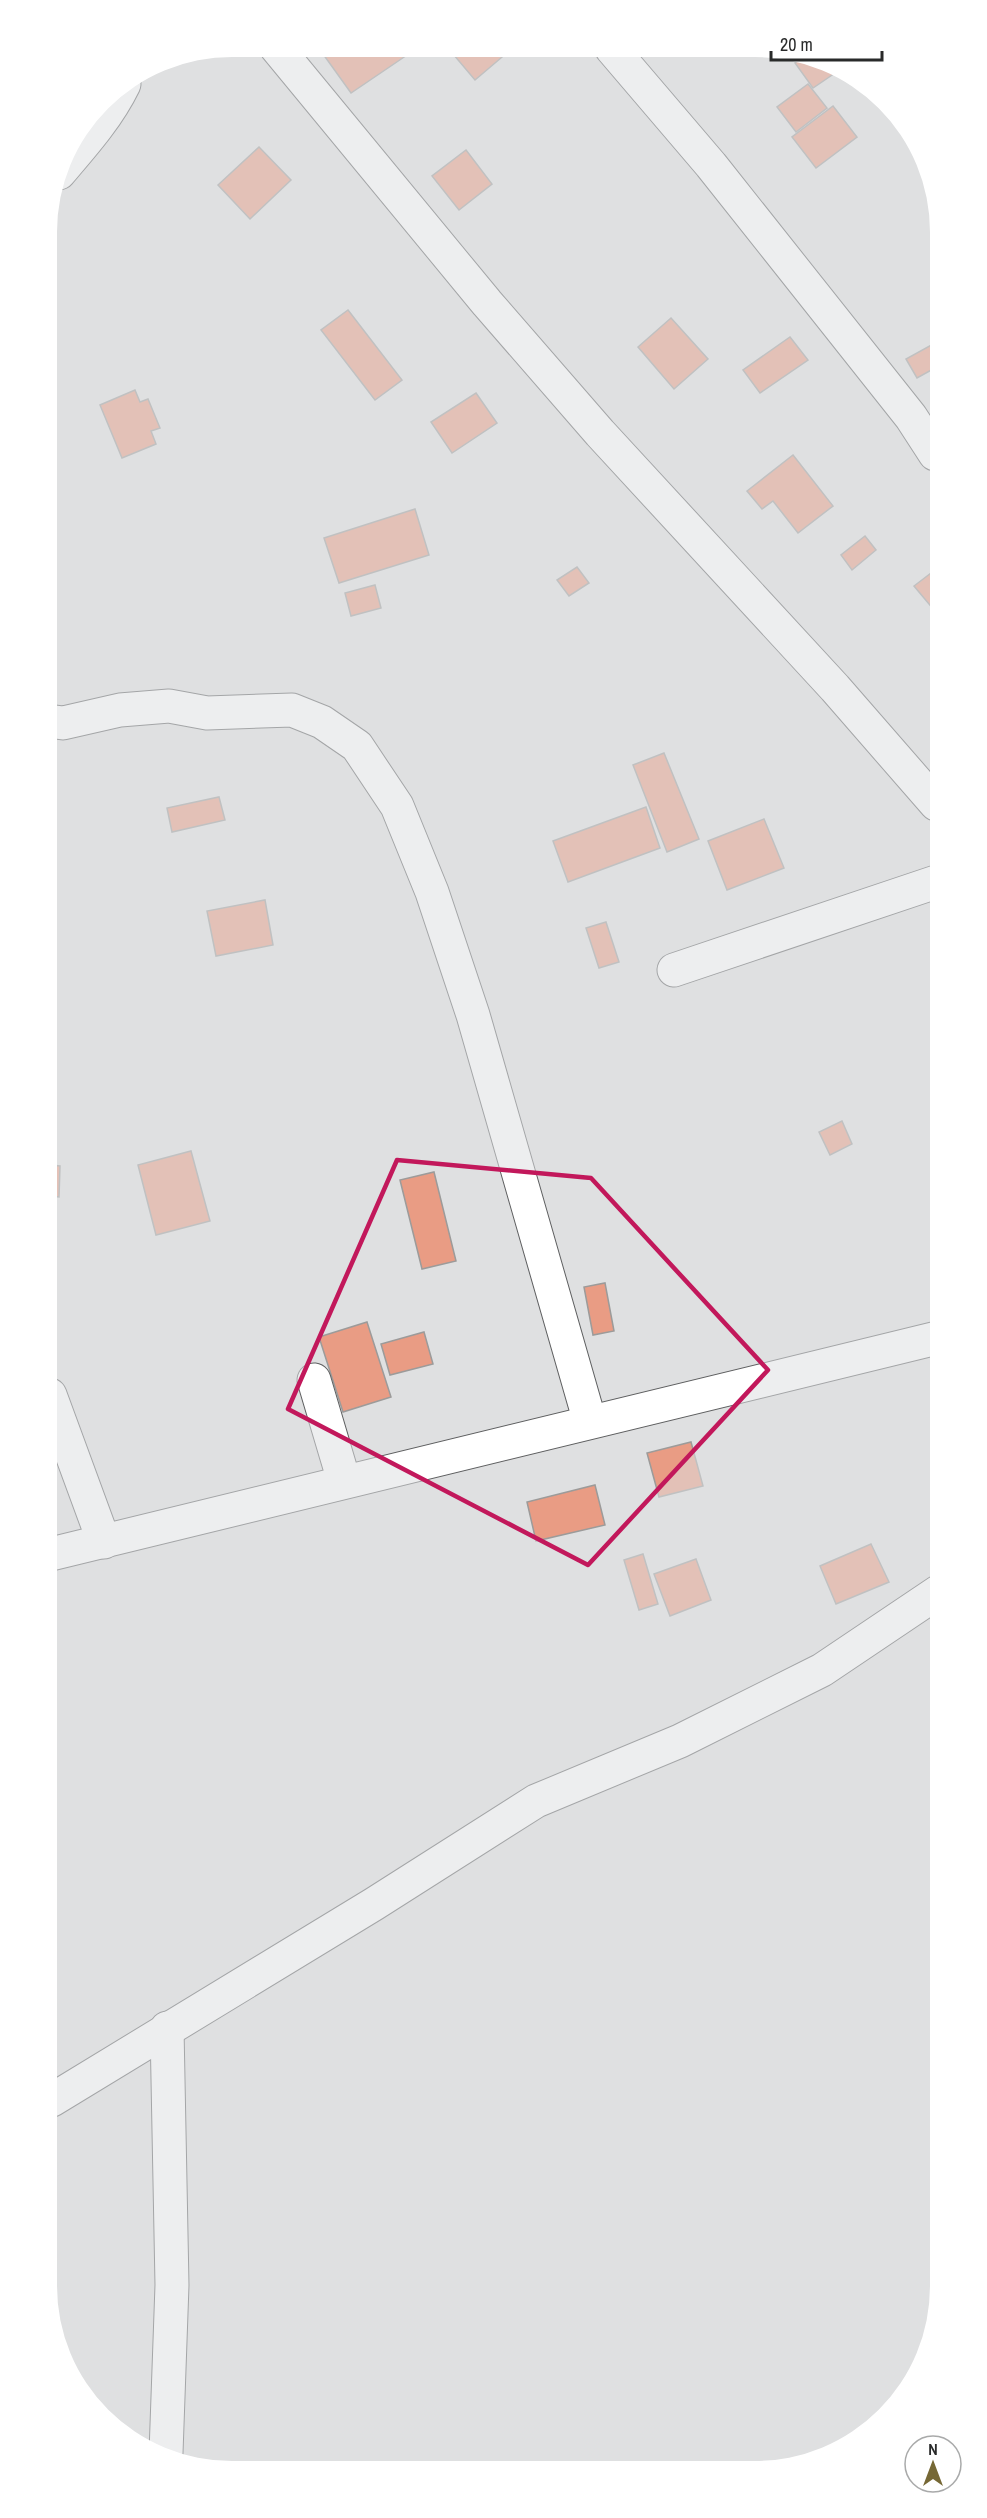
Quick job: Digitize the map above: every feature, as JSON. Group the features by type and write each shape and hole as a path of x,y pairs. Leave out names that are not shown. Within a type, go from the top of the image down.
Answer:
{"street":[{"path":"284,57 487,303 600,432 835,688 930,797"},
{"path":"619,57 711,165 911,417 930,446"},
{"path":"75,154 115,101"},
{"path":"57,722 63,723 120,710 169,706 207,713 292,711 322,722 357,746 397,806 432,892 473,1015 590,1422"},
{"path":"674,969 930,884"},
{"path":"57,1553 930,1340"},
{"path":"314,1380 345,1481"},
{"path":"57,1414 104,1542"},
{"path":"57,2097 374,1904 536,1801 680,1740 822,1670 930,1597"},
{"path":"166,2448 172,2285 167,2028"}],"highlighted area":[{"path":"397,1160 591,1178 768,1370 588,1565 288,1409"}],"building":[{"path":"325,57 404,57 351,93"},
{"path":"456,57 502,57 475,80"},
{"path":"795,63 812,66 832,75 813,88"},
{"path":"808,84 827,108 796,132 777,107"},
{"path":"833,106 857,137 816,168 792,137"},
{"path":"259,147 291,180 250,219 218,185"},
{"path":"466,150 492,184 459,210 432,176"},
{"path":"348,310 402,380 375,400 321,330"},
{"path":"671,318 708,359 674,389 638,347"},
{"path":"790,337 808,360 760,393 743,370"},
{"path":"930,346 930,371 917,378 906,359"},
{"path":"135,390 140,402 148,399 160,428 151,431 156,444 122,458 100,405"},
{"path":"476,393 497,423 452,453 431,422"},
{"path":"793,455 833,506 798,533 773,501 762,509 747,491"},
{"path":"415,509 429,555 339,583 324,538"},
{"path":"865,536 876,550 852,570 841,555"},
{"path":"577,567 589,583 569,596 557,580"},
{"path":"930,574 930,605 914,586"},
{"path":"375,585 381,608 351,616 345,593"},
{"path":"664,753 699,839 667,852 633,765"},
{"path":"219,797 225,820 172,832 167,808"},
{"path":"646,807 660,848 568,882 553,841"},
{"path":"764,819 784,868 727,890 708,841"},
{"path":"265,900 273,945 216,956 207,911"},
{"path":"606,922 619,962 599,968 586,928"},
{"path":"842,1121 852,1144 830,1155 819,1132"},
{"path":"191,1151 210,1221 156,1235 138,1165"},
{"path":"57,1166 60,1166 59,1197 57,1197"},
{"path":"434,1172 456,1261 422,1269 400,1180"},
{"path":"605,1283 614,1331 593,1335 584,1287"},
{"path":"367,1322 391,1397 343,1412 319,1337"},
{"path":"424,1332 433,1364 390,1375 381,1344"},
{"path":"691,1442 703,1486 659,1497 647,1453"},
{"path":"595,1485 605,1525 536,1541 527,1502"},
{"path":"871,1544 889,1582 836,1604 820,1566"},
{"path":"643,1554 658,1604 639,1610 624,1560"},
{"path":"696,1559 711,1600 670,1616 654,1574"}]}
